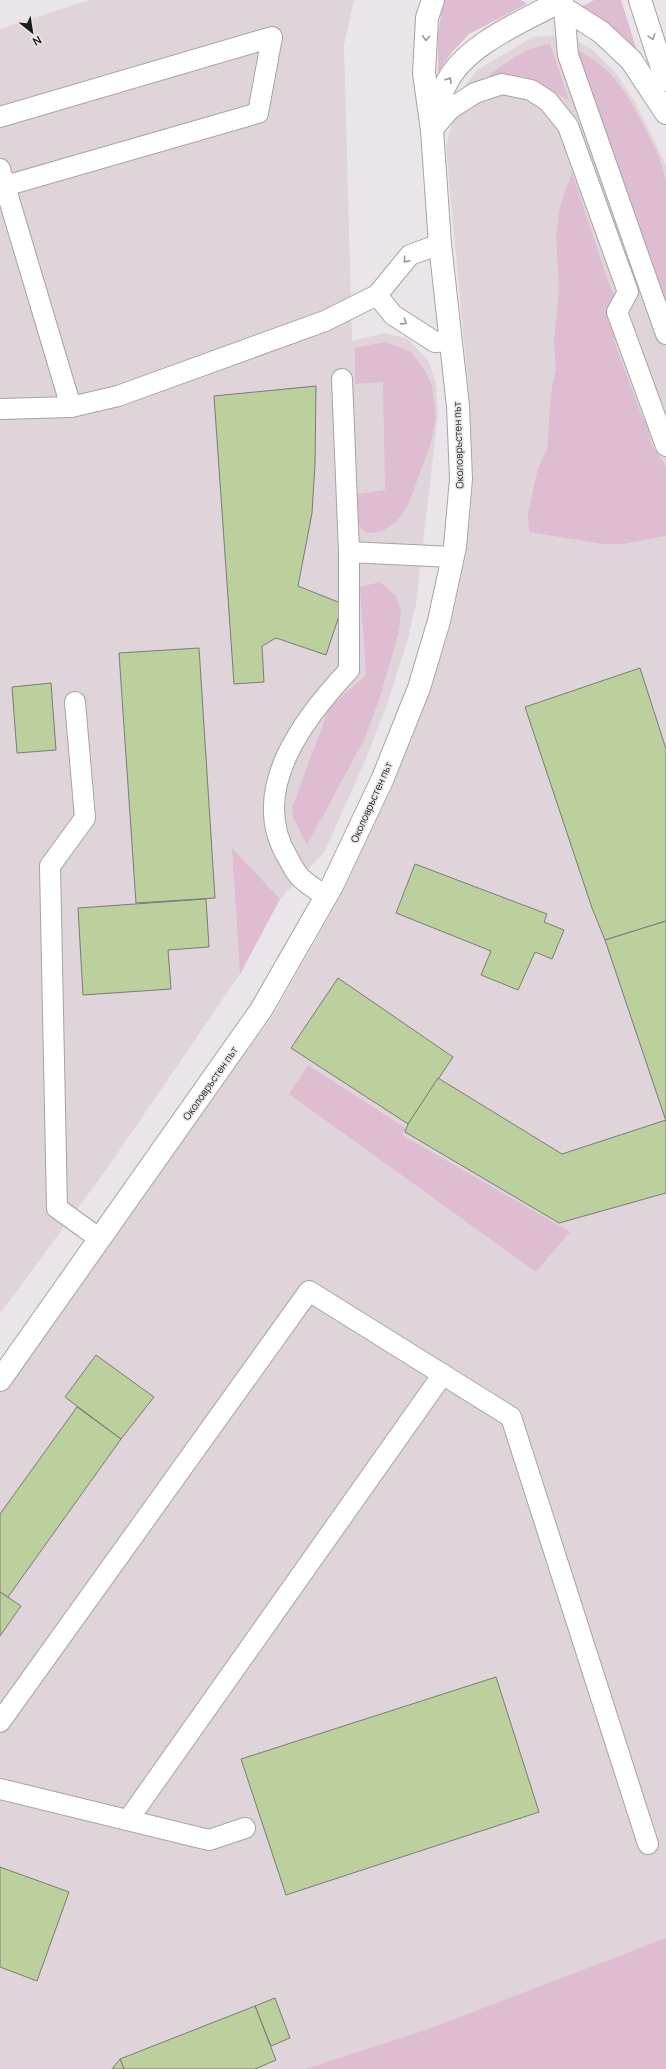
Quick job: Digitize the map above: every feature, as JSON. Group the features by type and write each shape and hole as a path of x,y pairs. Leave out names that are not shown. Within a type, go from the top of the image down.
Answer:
{"main road":[{"name":"Околовръстен път","path":"0,1380 261,1010 326,897 383,778 419,688 439,620 452,557 461,478 458,406 440,244 432,130 424,73 428,18 433,0"},
{"path":"640,0 666,80"},
{"name":"Околовръстен път","path":"432,130 446,82 465,57 495,37 558,3"},
{"path":"558,3 601,32 631,60 666,113"}],"lane":[{"path":"558,3 568,55 666,334"},
{"path":"0,117 272,37 258,113 3,178 71,407"},
{"path":"432,130 450,109 475,93 502,84 531,90 548,102 568,126 628,292 617,312 666,446"},
{"path":"0,409 71,407 118,396 325,321 377,295 410,255 440,244"},
{"path":"377,295 393,315 435,342 450,341"},
{"path":"326,897 299,877 282,849 275,827 274,805 278,775 295,740 320,701 349,670 349,552 342,379"},
{"path":"349,552 452,557"},
{"path":"75,702 84,818 50,866 57,1208 100,1238"},
{"path":"0,1722 309,1290 511,1417 648,1844"},
{"path":"128,1820 443,1374"},
{"path":"0,1789 209,1840 245,1828"}],"shaded area":[{"path":"89,0 354,0 344,45 352,341 385,333 408,339 429,362 436,384 438,414 416,604 407,642 386,707 365,761 325,851 280,899 240,974 108,1167 0,1314 0,29"},
{"path":"443,0 521,0 527,4 469,34 451,53 438,73 438,36"},
{"path":"594,0 621,0 637,51 623,36 610,26 577,9"},
{"path":"565,35 590,48 616,73 636,104 666,165 666,2069 428,2029 305,2069 0,2069 0,1393 272,1017 343,892 394,783 430,692 451,624 467,549 473,478 470,405 446,147 462,90 477,70 533,37"},
{"path":"550,44 569,100 523,76 501,79 489,75 525,51"},
{"path":"576,49 593,59 610,73 634,107 658,154 666,180 666,311"},
{"path":"572,173 608,281 617,302 612,326 615,344 641,414 648,427 651,444 666,466 666,536 623,544 604,544 529,532 528,514 538,468 547,449 551,393 556,368 554,343 559,289 556,237 560,206"},
{"path":"385,342 410,351 422,366 432,385 436,418 430,445 408,505 397,521 384,530 374,533 367,533 358,526 358,494 385,490 383,382 355,384 355,348"},
{"path":"380,582 396,596 401,612 398,635 380,697 364,740 307,845 293,817 292,808 329,708 366,675 360,587"},
{"path":"232,848 280,899 240,974"},
{"path":"308,1065 406,1128 402,1135 570,1232 536,1272 289,1094"},
{"path":"666,1938 666,2069 305,2069 428,2029"}],"building":[{"path":"316,386 315,464 312,513 298,586 343,604 326,655 276,638 262,646 264,682 234,684 214,396"},
{"path":"199,648 215,898 136,903 119,653"},
{"path":"640,668 666,749 666,921 605,940 592,908 525,707"},
{"path":"51,683 56,750 17,753 12,687"},
{"path":"415,864 547,914 544,922 564,930 552,959 535,952 518,990 481,975 491,951 396,913"},
{"path":"206,899 209,947 168,950 171,989 83,995 78,908"},
{"path":"666,921 666,1121 605,940"},
{"path":"338,978 453,1057 408,1124 291,1048"},
{"path":"438,1078 562,1154 666,1120 666,1193 559,1223 405,1132 408,1124"},
{"path":"96,1355 154,1397 121,1439 65,1397"},
{"path":"77,1407 121,1439 8,1597 0,1592 0,1514"},
{"path":"0,1592 21,1606 0,1636"},
{"path":"496,1677 539,1812 286,1895 241,1759"},
{"path":"0,1867 69,1892 37,1981 0,1967"},
{"path":"275,1998 290,2038 271,2046 255,2006"},
{"path":"255,2006 276,2060 255,2069 124,2069 120,2059"},
{"path":"120,2059 124,2069 112,2069"}]}
